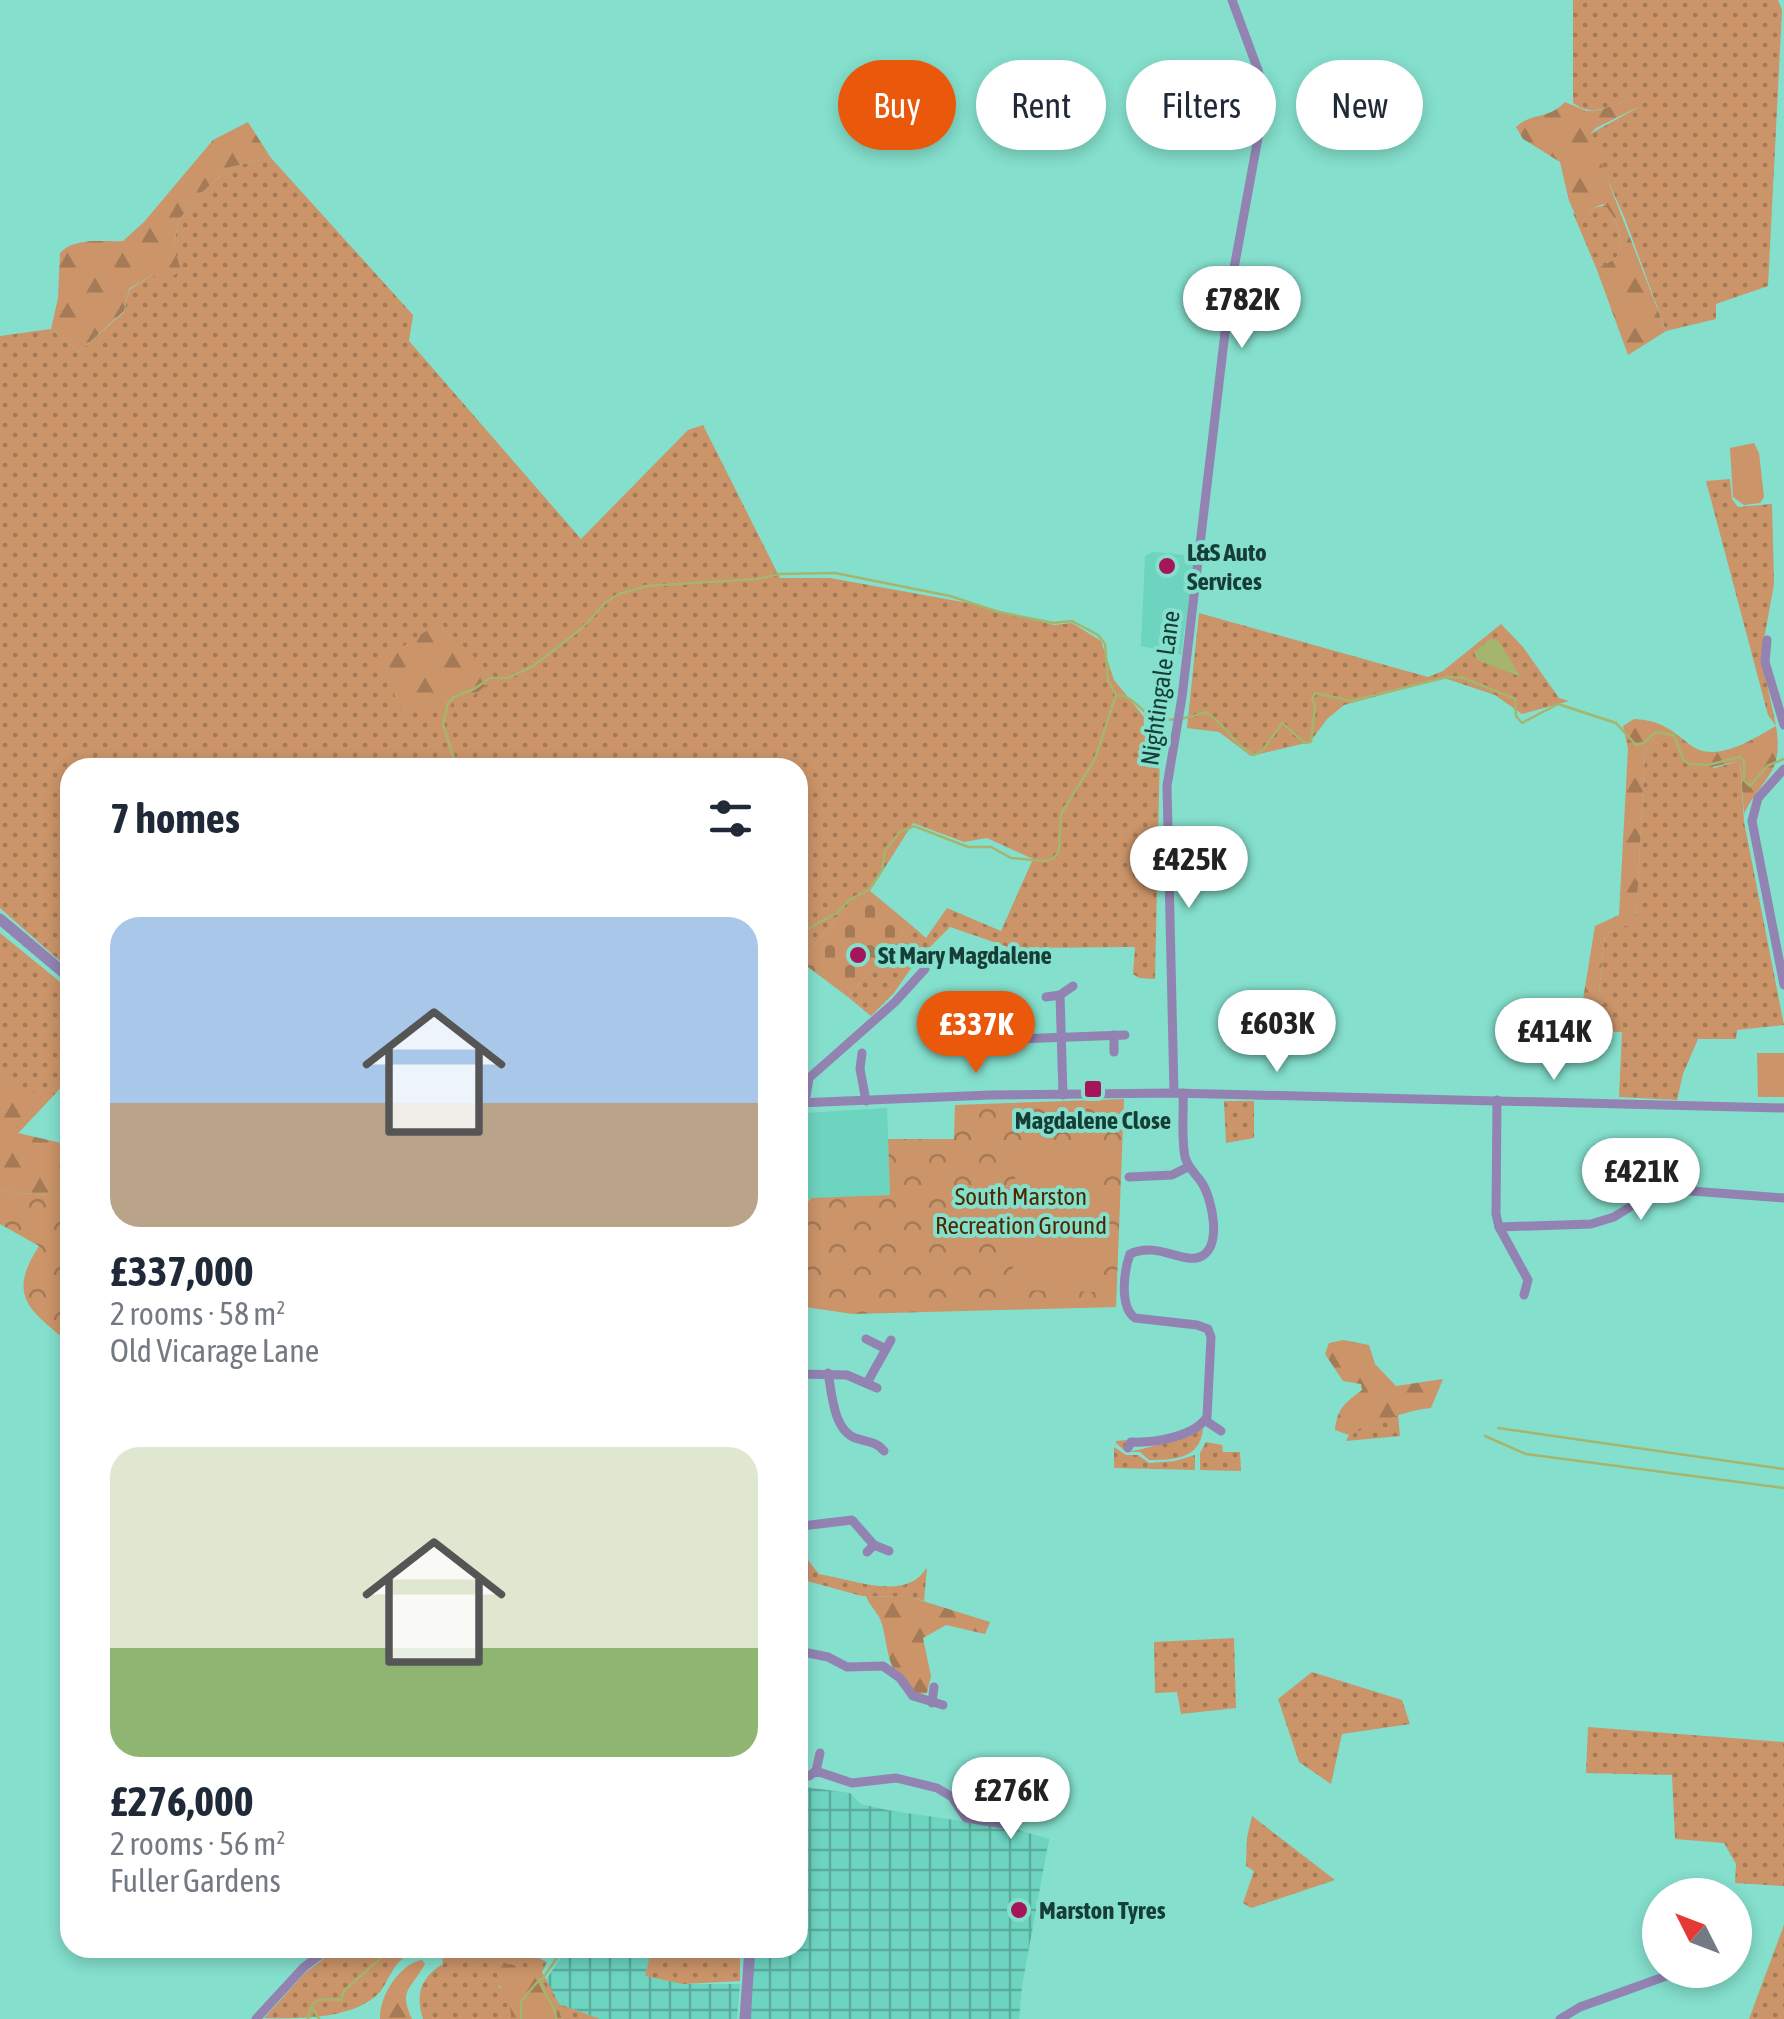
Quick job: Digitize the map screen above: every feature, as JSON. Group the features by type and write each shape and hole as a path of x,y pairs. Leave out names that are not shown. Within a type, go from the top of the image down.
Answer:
{"street":[{"name":"Nightingale Lane","path":"1178,1093 1167,786 1180,713 1230,290 1265,100 1232,0"},
{"path":"1767,640 1765,662 1784,725"},
{"path":"1784,768 1758,798 1752,821 1784,984"},
{"path":"0,919 60,970"},
{"path":"808,1081 895,1002 925,969"},
{"path":"1046,998 1073,986"},
{"path":"1060,995 1063,1095"},
{"path":"1014,1040 1126,1035"},
{"path":"1114,1036 1114,1052"},
{"path":"862,1052 860,1069 866,1101"},
{"path":"1178,1093 1188,1166 1207,1195 1212,1227 1209,1248 1195,1258 1168,1251 1134,1252 1128,1262 1125,1302 1128,1313 1135,1318 1198,1325 1208,1330 1211,1338 1206,1421"},
{"path":"808,1102 990,1094 1178,1093 1784,1108"},
{"path":"1498,1100 1495,1204 1499,1227 1528,1280 1524,1295"},
{"path":"1129,1177 1172,1175 1188,1166"},
{"path":"1499,1227 1590,1224 1614,1217 1646,1197 1666,1190 1784,1198"},
{"path":"808,1370 872,1385 888,1344 866,1340"},
{"path":"828,1373 844,1430 852,1437 882,1443"},
{"path":"1206,1421 1221,1431"},
{"path":"1128,1448 1131,1442 1162,1439 1206,1421"},
{"path":"808,1525 846,1518 860,1526 871,1549 889,1551"},
{"path":"808,1653 847,1667 883,1666 900,1678 913,1696 937,1704 934,1687"},
{"path":"808,1776 816,1771 820,1754"},
{"path":"816,1771 852,1783 901,1778 937,1788 952,1797 963,1816 1004,1824 1017,1794 1039,1797"},
{"path":"256,2019 317,1958"},
{"path":"745,2019 749,1958"},
{"path":"1560,2019 1580,2007 1642,1985"}],"shaded area":[{"path":"1153,552 1195,556 1181,655 1141,646 1145,556"},
{"path":"1490,639 1498,640 1521,677 1477,660 1474,652"},
{"path":"887,1108 890,1195 808,1199 808,1113"},
{"path":"808,1787 850,1793 861,1804 887,1810 1015,1829 1049,1839 1019,2019 749,2019 752,1958 808,1958"},
{"path":"561,1958 650,1958 645,1976 685,1984 740,1984 737,2019 600,2019 559,2004 545,1981"}],"green space":[{"path":"1573,0 1778,0 1782,10 1768,286 1716,304 1716,319 1666,331 1625,219 1591,142 1590,134 1637,108 1629,100 1594,110 1573,103"},
{"path":"1629,100 1638,107 1590,134 1666,331 1628,355 1597,270 1615,258 1619,250 1615,220 1603,204 1585,220 1577,218 1560,162 1523,139 1516,127 1565,102 1587,111"},
{"path":"248,122 271,158 230,167 197,197 178,221 174,248 181,270 165,282 152,275 129,289 124,311 79,352 51,329 58,298 60,253 81,242 123,241 144,222 213,140"},
{"path":"271,158 413,315 409,341 581,539 688,430 703,425 780,578 830,578 968,603 1054,625 1072,623 1101,641 1114,680 1144,717 1143,734 1160,746 1155,979 1133,974 1135,947 1011,948 950,927 871,1016 848,997 910,924 926,938 947,908 1001,931 1033,859 987,838 964,842 913,823 870,891 863,889 808,952 808,758 60,758 60,961 0,908 0,336 51,329 79,352 124,312 129,290 152,275 174,248 178,221 230,167"},
{"path":"1606,205 1618,228 1620,249 1614,260 1597,270 1573,213 1585,220 1594,208"},
{"path":"1754,443 1759,453 1764,497 1760,503 1744,505 1733,497 1730,448"},
{"path":"1730,479 1732,499 1738,507 1772,504 1774,584 1761,656 1776,726 1768,715 1706,481"},
{"path":"1199,613 1428,677 1443,671 1501,624 1523,647 1559,698 1569,701 1522,714 1495,695 1444,678 1344,705 1327,719 1310,742 1251,756 1219,732 1187,728"},
{"path":"440,622 495,678 460,706 402,711 379,662"},
{"path":"1634,719 1658,723 1699,750 1710,752 1734,748 1776,726 1777,755 1770,774 1744,814 1740,761 1702,769 1684,759 1671,735 1653,740 1645,752 1636,922 1605,934 1595,1031 1578,1030 1595,926 1619,915 1628,749 1623,726"},
{"path":"1671,735 1714,768 1740,761 1744,822 1784,1025 1737,1030 1736,1039 1698,1039 1677,1100 1619,1097 1622,1032 1595,1031 1605,934 1636,921 1645,752 1653,740"},
{"path":"863,889 910,924 848,997 808,967 808,952"},
{"path":"0,933 60,982 60,1089 17,1134 0,1116"},
{"path":"1757,1053 1784,1053 1784,1097 1758,1097"},
{"path":"0,1072 25,1091 53,1096 18,1133 60,1143 60,1195 0,1189"},
{"name":"South Marston Recreation Ground","path":"1124,1099 1116,1307 853,1314 808,1307 808,1201 811,1198 890,1195 888,1139 954,1139 955,1105"},
{"path":"1224,1101 1254,1101 1254,1138 1226,1143"},
{"path":"1016,1150 1099,1152 1095,1292 1012,1290"},
{"path":"0,1189 60,1195 60,1336 34,1311 24,1290 29,1263 39,1246 0,1224"},
{"path":"1343,1340 1369,1345 1375,1364 1396,1386 1443,1379 1431,1408 1399,1415 1349,1435 1335,1430 1343,1406 1362,1390 1361,1384 1343,1381 1325,1354 1329,1343"},
{"path":"1398,1414 1400,1436 1346,1441 1349,1435"},
{"path":"1203,1429 1197,1446 1184,1456 1149,1460 1140,1452 1130,1452 1188,1437"},
{"path":"1127,1440 1125,1451 1130,1452 1126,1452 1116,1443 1116,1441"},
{"path":"1206,1442 1222,1445 1223,1452 1240,1452 1241,1471 1200,1470 1200,1453"},
{"path":"1114,1447 1149,1463 1195,1455 1195,1470 1114,1468"},
{"path":"808,1560 819,1574 878,1586 906,1584 927,1567 924,1601 862,1596 808,1581"},
{"path":"866,1596 910,1597 990,1622 985,1634 946,1625 923,1638 931,1676 927,1693 918,1694 895,1671 881,1620"},
{"path":"1234,1638 1236,1708 1181,1714 1177,1692 1155,1693 1154,1642"},
{"path":"1312,1672 1402,1700 1410,1724 1342,1734 1331,1784 1299,1762 1278,1699"},
{"path":"1588,1727 1784,1742 1784,1886 1752,1884 1752,1878 1735,1878 1736,1864 1724,1843 1675,1839 1672,1775 1586,1773"},
{"path":"1252,1816 1335,1880 1251,1908 1243,1903 1254,1871 1246,1866"},
{"path":"1784,1925 1784,2019 1749,2019"},
{"path":"324,1958 403,1958 380,1992 356,2008 311,2017 264,2018"},
{"path":"539,1958 547,1962 542,1972 559,2004 600,2019 562,2019 555,2000 498,1985 512,2002 511,2019 423,2019 422,1987 443,1964 442,1959"},
{"path":"650,1958 740,1958 740,1981 683,1984 645,1976"},
{"path":"422,1960 425,1964 406,1995 412,2019 380,2019 392,1983 406,1968"},
{"path":"510,1964 535,1971 555,2000 562,2019 511,2019 497,1974 502,1966"}],"waterway":[{"path":"454,758 443,724 448,703 454,697 490,678 508,678 533,666 581,629 606,602 646,586 835,573 950,596 999,612 1053,623 1072,621 1098,635 1105,644 1108,680 1116,695 1095,759 1061,814 1059,851 1054,858 1011,858 991,847 968,847 914,826 900,832 885,850 882,870 869,890 808,929"},
{"path":"1118,695 1158,718 1179,719 1206,712 1254,755 1263,750 1282,723 1305,743 1311,742 1315,693 1351,701 1447,677 1464,678 1515,699 1516,716 1522,723 1558,704 1616,723 1636,745 1656,732 1674,735 1683,759 1689,764 1708,765 1740,757 1744,761 1744,780 1750,786 1767,766 1784,759"},
{"path":"1498,1428 1784,1469"},
{"path":"1485,1436 1526,1454 1784,1488"},
{"path":"308,2019 315,2002 341,2000 344,1991 381,1958"},
{"path":"556,1958 541,1981 556,2019"},
{"path":"521,2019 521,2001 540,1979"},
{"path":"312,2007 319,2019"}],"place":[{"name":"L&S Auto Services","path":"1167,566"},
{"name":"St Mary Magdalene","path":"858,955"},
{"name":"Magdalene Close","path":"1093,1089"},
{"name":"Marston Tyres","path":"1019,1910"}]}
